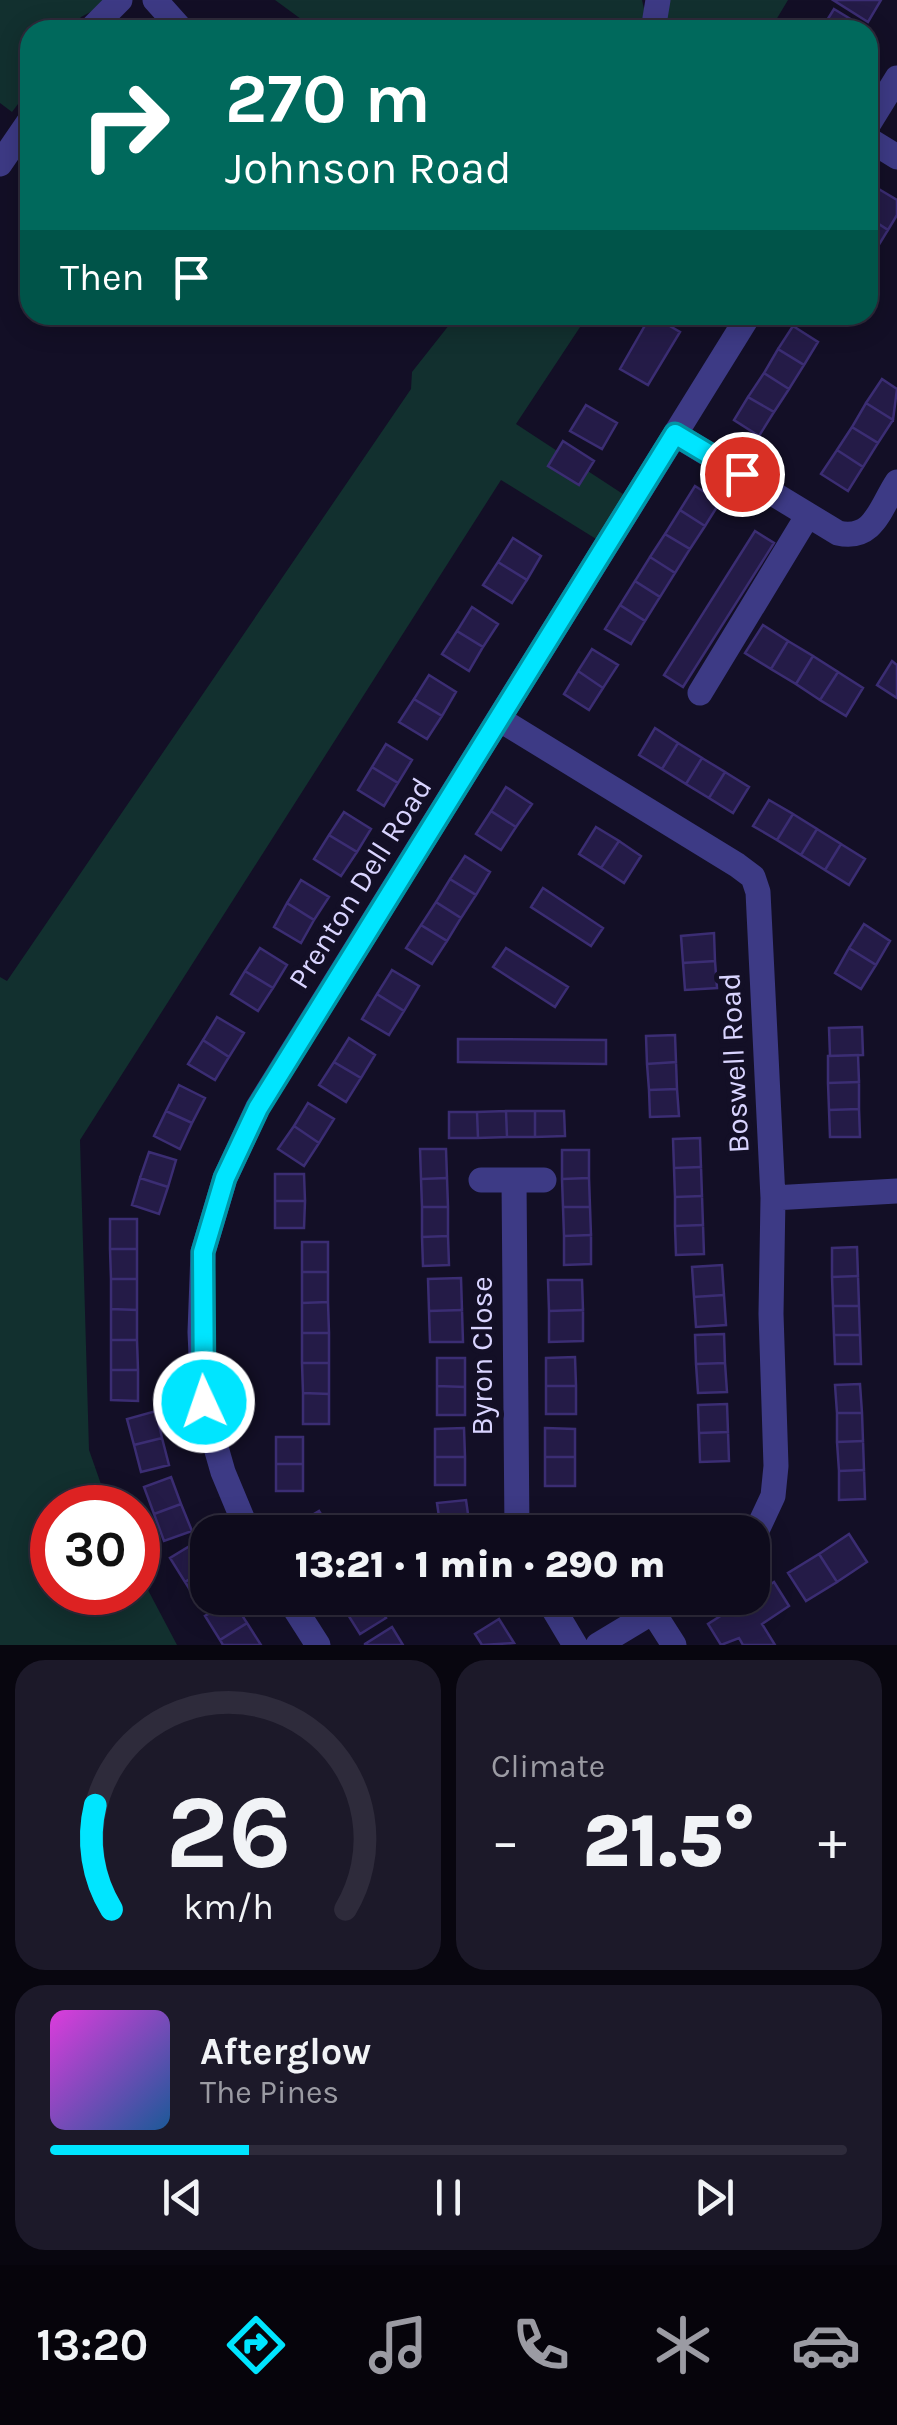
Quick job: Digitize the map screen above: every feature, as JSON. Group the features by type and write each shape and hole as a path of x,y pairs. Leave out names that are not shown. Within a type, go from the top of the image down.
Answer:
{"street":[{"path":"100,20 120,0"},
{"path":"155,0 173,20"},
{"path":"878,109 897,78"},
{"path":"0,164 20,135"},
{"name":"Prenton Dell Road","path":"241,1515 223,1472 204,1402 203,1252 225,1178 258,1108 743,325"},
{"path":"675,434 838,533 854,536 869,530 897,482"},
{"path":"700,693 808,515"},
{"name":"Boswell Road","path":"499,719 753,877 758,892 773,1198 770,1314 776,1466 773,1496 764,1515"},
{"path":"481,1180 544,1180"},
{"name":"Byron Close","path":"514,1180 517,1515"},
{"path":"773,1198 897,1191"},
{"path":"299,1615 318,1645"},
{"path":"557,1615 575,1645"},
{"path":"598,1645 648,1615"},
{"path":"655,1615 674,1645"}],"green space":[{"path":"0,0 113,0 79,20 20,20 20,101 12,112 0,103"},
{"path":"275,0 642,0 645,13 641,20 302,20"},
{"path":"663,0 788,0 776,20 663,20"},
{"path":"449,325 581,325 516,424 629,498 601,542 501,480 80,1140 89,1450 101,1485 30,1485 30,1615 160,1613 177,1645 0,1645 0,977 7,981 411,389 412,372"}],"building":[{"path":"833,0 881,0 869,20"},
{"path":"834,9 852,20 827,20"},
{"path":"878,189 897,200 897,215 888,230 878,224"},
{"path":"878,224 888,230 878,246"},
{"path":"645,325 668,325 680,332 648,385 620,369"},
{"path":"793,326 818,342 804,365 778,349"},
{"path":"778,349 804,365 789,389 764,373"},
{"path":"764,373 789,389 774,412 748,397"},
{"path":"882,379 897,389 893,420 866,403"},
{"path":"748,397 774,412 759,436 734,420"},
{"path":"866,403 893,420 878,443 852,427"},
{"path":"586,405 617,423 602,449 570,431"},
{"path":"852,427 878,443 863,467 837,450"},
{"path":"563,441 594,461 579,485 548,466"},
{"path":"837,450 863,467 848,491 821,474"},
{"path":"695,486 720,502 705,526 680,510"},
{"path":"680,510 705,526 690,549 665,534"},
{"path":"755,531 774,543 683,687 664,675"},
{"path":"665,534 690,549 675,573 650,557"},
{"path":"513,538 541,556 527,580 498,562"},
{"path":"650,557 675,573 660,597 635,581"},
{"path":"498,562 527,580 512,603 483,585"},
{"path":"635,581 660,597 645,621 620,605"},
{"path":"620,605 645,621 631,644 605,629"},
{"path":"472,607 498,624 483,647 457,631"},
{"path":"763,625 788,641 771,669 745,653"},
{"path":"457,631 483,647 469,671 442,654"},
{"path":"788,641 813,656 796,684 771,669"},
{"path":"592,649 618,665 603,688 578,671"},
{"path":"813,656 838,672 820,700 796,684"},
{"path":"892,661 897,665 897,698 877,685"},
{"path":"578,671 603,688 589,710 564,694"},
{"path":"838,672 863,688 846,716 820,700"},
{"path":"429,675 456,692 442,716 414,699"},
{"path":"414,699 442,716 427,739 399,722"},
{"path":"655,728 678,743 662,769 639,755"},
{"path":"678,743 702,758 686,784 662,769"},
{"path":"386,744 412,760 398,783 372,767"},
{"path":"702,758 725,772 709,798 686,784"},
{"path":"372,767 398,783 384,806 358,790"},
{"path":"725,772 749,787 733,813 709,798"},
{"path":"506,787 532,804 516,827 491,811"},
{"path":"769,800 793,814 777,840 753,826"},
{"path":"491,811 516,827 501,850 476,834"},
{"path":"344,812 371,829 357,852 329,835"},
{"path":"793,814 817,829 801,855 777,840"},
{"path":"596,827 619,841 601,868 579,854"},
{"path":"817,829 841,844 825,870 801,855"},
{"path":"329,835 357,852 341,876 314,859"},
{"path":"619,841 641,856 624,883 601,868"},
{"path":"841,844 865,859 849,885 825,870"},
{"path":"465,856 490,872 476,895 450,879"},
{"path":"450,879 476,895 461,918 436,902"},
{"path":"301,880 329,897 314,920 287,903"},
{"path":"543,888 603,928 591,946 531,907"},
{"path":"436,902 461,918 447,941 421,925"},
{"path":"287,903 314,920 301,943 274,927"},
{"path":"864,924 890,941 876,965 849,948"},
{"path":"421,925 447,941 432,964 406,948"},
{"path":"714,933 715,961 683,963 681,936"},
{"path":"260,948 287,965 273,988 245,971"},
{"path":"506,948 568,987 555,1007 493,967"},
{"path":"849,948 876,965 861,989 835,973"},
{"path":"715,961 717,988 685,990 683,963"},
{"path":"392,970 419,986 404,1011 377,994"},
{"path":"245,971 273,988 258,1011 231,994"},
{"path":"377,994 404,1011 389,1035 362,1019"},
{"path":"217,1017 244,1033 229,1057 203,1040"},
{"path":"862,1027 863,1055 830,1056 829,1028"},
{"path":"675,1035 676,1062 647,1064 646,1036"},
{"path":"349,1038 375,1055 361,1078 334,1062"},
{"path":"458,1039 606,1040 606,1064 458,1062"},
{"path":"203,1040 229,1057 215,1080 188,1064"},
{"path":"858,1055 859,1082 828,1083 828,1056"},
{"path":"334,1062 361,1078 346,1102 319,1085"},
{"path":"676,1062 677,1089 649,1090 647,1064"},
{"path":"859,1082 859,1109 829,1110 828,1083"},
{"path":"179,1085 205,1098 192,1123 166,1111"},
{"path":"677,1089 679,1116 650,1117 649,1090"},
{"path":"308,1103 334,1119 319,1143 294,1126"},
{"path":"859,1109 860,1137 830,1137 829,1110"},
{"path":"166,1111 192,1123 180,1149 154,1136"},
{"path":"506,1111 535,1111 535,1137 507,1137"},
{"path":"506,1111 507,1137 478,1138 477,1112"},
{"path":"535,1111 564,1111 565,1136 535,1137"},
{"path":"449,1112 477,1112 478,1138 449,1138"},
{"path":"294,1126 319,1143 304,1166 278,1149"},
{"path":"700,1138 701,1167 674,1168 673,1139"},
{"path":"420,1149 446,1149 447,1178 421,1179"},
{"path":"562,1150 589,1150 589,1178 562,1179"},
{"path":"149,1152 176,1160 168,1187 140,1178"},
{"path":"701,1167 702,1196 675,1197 674,1168"},
{"path":"275,1174 304,1174 305,1201 275,1201"},
{"path":"140,1178 168,1187 159,1214 132,1205"},
{"path":"447,1178 448,1207 422,1207 421,1179"},
{"path":"589,1178 590,1207 563,1207 562,1179"},
{"path":"702,1196 703,1225 675,1226 675,1197"},
{"path":"275,1201 305,1201 304,1228 275,1228"},
{"path":"422,1207 448,1207 448,1236 422,1237"},
{"path":"563,1207 590,1207 591,1235 564,1236"},
{"path":"110,1219 137,1219 137,1249 110,1249"},
{"path":"703,1225 704,1254 676,1255 675,1226"},
{"path":"591,1235 591,1264 564,1265 564,1236"},
{"path":"448,1236 449,1265 423,1266 422,1237"},
{"path":"302,1242 328,1242 328,1272 302,1272"},
{"path":"857,1247 858,1276 832,1277 832,1248"},
{"path":"110,1249 137,1249 137,1279 111,1279"},
{"path":"722,1265 724,1295 694,1297 692,1267"},
{"path":"302,1272 328,1272 328,1302 302,1303"},
{"path":"858,1276 859,1306 833,1306 832,1277"},
{"path":"461,1278 462,1310 429,1311 428,1279"},
{"path":"111,1279 137,1279 137,1310 111,1309"},
{"path":"548,1280 582,1280 583,1310 549,1311"},
{"path":"724,1295 726,1325 696,1327 694,1297"},
{"path":"328,1302 329,1333 302,1333 302,1303"},
{"path":"833,1306 859,1306 860,1335 834,1335"},
{"path":"111,1309 137,1310 137,1340 111,1340"},
{"path":"462,1310 463,1342 430,1342 429,1311"},
{"path":"583,1310 583,1341 549,1342 549,1311"},
{"path":"302,1333 329,1333 329,1363 302,1363"},
{"path":"724,1334 725,1363 696,1364 695,1335"},
{"path":"834,1335 860,1335 861,1364 835,1364"},
{"path":"111,1340 137,1340 138,1370 111,1370"},
{"path":"575,1357 576,1386 546,1386 546,1358"},
{"path":"437,1358 465,1358 465,1387 437,1386"},
{"path":"302,1363 329,1363 329,1394 303,1393"},
{"path":"725,1363 727,1392 698,1393 696,1364"},
{"path":"111,1370 138,1370 138,1401 111,1400"},
{"path":"860,1384 862,1413 837,1413 835,1385"},
{"path":"437,1386 465,1387 465,1415 437,1415"},
{"path":"546,1386 576,1386 576,1414 546,1414"},
{"path":"303,1393 329,1394 329,1424 303,1424"},
{"path":"727,1404 728,1432 699,1433 698,1405"},
{"path":"156,1411 162,1438 134,1445 127,1419"},
{"path":"837,1413 862,1413 863,1441 837,1442"},
{"path":"464,1428 465,1457 435,1457 435,1429"},
{"path":"545,1428 575,1429 575,1457 545,1457"},
{"path":"728,1432 729,1461 700,1462 699,1433"},
{"path":"276,1437 303,1437 303,1464 276,1464"},
{"path":"162,1438 169,1465 141,1472 134,1445"},
{"path":"863,1441 864,1470 839,1471 837,1442"},
{"path":"435,1457 465,1457 465,1485 435,1485"},
{"path":"545,1457 575,1457 575,1486 545,1486"},
{"path":"276,1464 303,1464 303,1491 276,1491"},
{"path":"864,1470 865,1499 839,1500 839,1471"},
{"path":"171,1477 181,1504 160,1512 160,1485 149,1485"},
{"path":"466,1500 468,1515 439,1515 437,1503"},
{"path":"181,1504 190,1532 164,1541 160,1512"},
{"path":"849,1534 867,1562 837,1582 819,1554"},
{"path":"190,1546 190,1579 185,1582 170,1558"},
{"path":"819,1554 837,1582 806,1601 788,1573"},
{"path":"774,1582 789,1606 762,1624 775,1645 743,1645 739,1638 721,1645 708,1624 722,1615 770,1615 770,1585"},
{"path":"242,1615 247,1623 220,1640 205,1616"},
{"path":"348,1615 384,1615 386,1618 360,1634"},
{"path":"499,1619 514,1643 482,1645 475,1634"},
{"path":"247,1623 261,1645 223,1645 220,1640"},
{"path":"392,1627 403,1645 365,1645 365,1644"}],"route":[{"path":"204,1402 200,1332 203,1252 225,1178 258,1108 675,434 742,474"}]}
